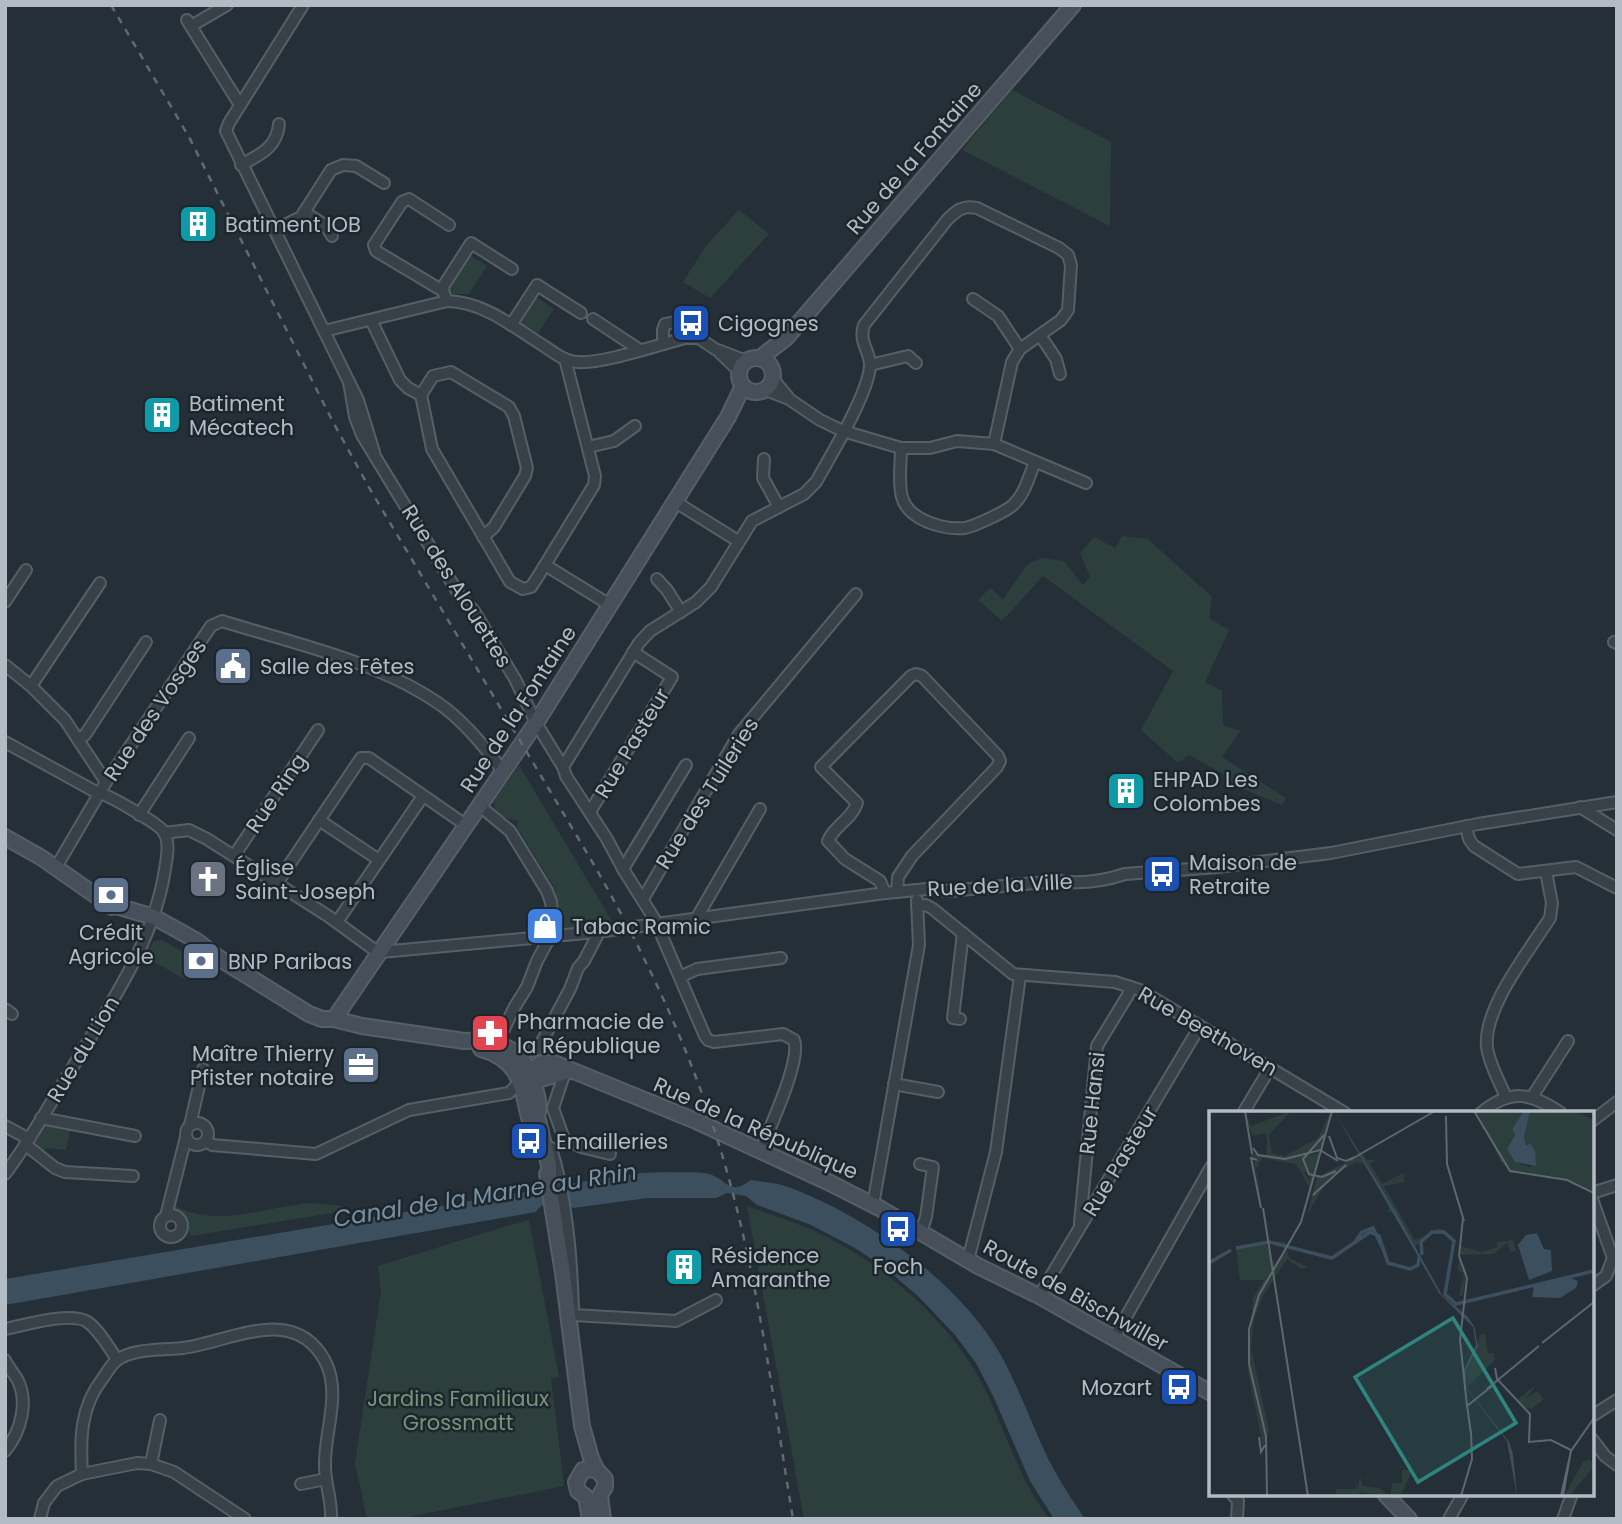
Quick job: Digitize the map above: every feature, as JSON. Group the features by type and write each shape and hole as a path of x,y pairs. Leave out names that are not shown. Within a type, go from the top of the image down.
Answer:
{"main road":[{"name":"Rue de la Fontaine","path":"334,1019 536,723 674,500 756,375 1073,5"},
{"path":"5,837 42,858 106,903 189,936 217,957 309,1014 322,1019 464,1041 475,1048 519,1054 539,1109 537,1116 560,1217 582,1426 580,1436 590,1470 605,1479 605,1487 593,1496 590,1519"},
{"path":"5,847 55,869"},
{"path":"495,1049 528,1078 568,1071"},
{"name":"Rue de la République","path":"568,1071 680,1114 761,1151 873,1205 921,1233"},
{"path":"528,1078 529,1120 554,1182"},
{"name":"Route de Bischwiller","path":"921,1233 1209,1392"},
{"path":"590,1470 577,1477 576,1487 578,1491 593,1496 603,1519"},
{"path":"1387,1496 1409,1519"}],"street":[{"path":"227,5 189,23 240,105 303,5"},
{"name":"Rue des Alouettes","path":"240,105 226,131 240,165 358,400 374,452 460,596 474,611 515,679 536,723 580,799 643,899 657,924 708,1040 714,1042 783,1034 794,1040 797,1054 785,1087 777,1094 775,1112 761,1151"},
{"path":"240,165 272,146 278,135 279,124"},
{"path":"274,230 301,217 331,170 342,165 356,166 384,183"},
{"path":"449,225 408,199 402,202 374,245 376,251 445,296 488,311 565,359 577,362 596,361 685,338 697,338"},
{"path":"563,767 633,652 650,631 696,602 711,587 752,521 804,494 816,482 867,384 870,365 860,335 864,325 947,220 957,209 968,206 1048,243 1068,255 1071,265 1068,310 1060,320 1020,349 1012,362 994,444"},
{"path":"304,212 326,226 332,236"},
{"path":"445,296 444,285 471,243 512,269"},
{"path":"510,325 537,285 582,313"},
{"path":"324,331 371,320 445,296"},
{"path":"973,299 998,316 1020,349"},
{"path":"593,319 640,350"},
{"path":"371,320 400,380 421,396"},
{"path":"663,344 663,330 670,322 675,322 820,420 843,431 901,448 930,448 957,441 994,444 1086,483"},
{"path":"1040,335 1056,359 1060,374"},
{"path":"870,365 908,356 916,363"},
{"path":"483,537 494,527 526,476 527,468 514,416 509,407 451,372 433,376 421,396 432,449 483,537 510,582 517,587 531,587 594,485 595,476 565,359"},
{"path":"588,447 614,441 635,426"},
{"path":"901,448 901,495 907,507 925,521 947,527 967,528 1011,507 1021,496 1035,462"},
{"path":"764,459 763,478 779,507"},
{"path":"674,500 738,541"},
{"path":"545,565 610,605"},
{"path":"5,602 26,570"},
{"path":"657,579 681,612"},
{"path":"30,686 100,583"},
{"name":"Rue des Tuileries","path":"643,899 739,734 856,594"},
{"name":"Rue des Vosges","path":"55,869 104,788 211,626 222,621 389,675 453,715 503,771"},
{"path":"78,739 85,735 146,642"},
{"name":"Rue Pasteur","path":"590,812 672,677 633,652"},
{"path":"5,665 65,720 104,788 139,815 158,825 164,833 189,830 234,856 381,953"},
{"path":"916,674 922,676 1000,761 921,846 898,877 891,892 880,881 846,859 828,841 830,835 855,811 858,803 821,767 916,674"},
{"name":"Rue Ring","path":"234,856 318,730"},
{"path":"139,815 189,738"},
{"path":"5,741 96,792 104,788"},
{"path":"276,883 361,758 369,758 467,827"},
{"path":"623,869 686,765"},
{"path":"337,922 423,796"},
{"name":"Rue de la Ville","path":"381,953 597,932 891,892 949,891 1057,881 1069,883 1110,879 1125,874 1256,863 1331,853 1466,826 1617,802"},
{"path":"480,806 510,831 551,902 552,936 537,961 527,987 495,1049"},
{"path":"1580,807 1617,830"},
{"path":"696,919 760,809"},
{"path":"319,820 379,860"},
{"path":"1466,826 1468,839 1474,846 1513,872 1521,875 1576,867 1617,888"},
{"name":"Rue du Lion","path":"7,1169 27,1142 129,972 152,921 163,886 168,853 164,833"},
{"path":"1506,1098 1487,1050 1487,1039 1494,1008 1550,918 1552,903 1546,872"},
{"path":"880,881 898,877"},
{"path":"873,1205 919,945 917,890"},
{"path":"917,906 926,905 933,909 1013,974 1020,976 996,1152 968,1260"},
{"path":"519,1054 538,1049 597,932"},
{"path":"960,1019 953,1018 963,933"},
{"path":"680,977 696,969 781,958"},
{"name":"Rue Beethoven","path":"1020,976 1115,982 1140,990 1284,1074 1330,1109"},
{"name":"Rue Hansi","path":"1080,1228 1097,1046 1128,995 1130,987"},
{"name":"Rue Pasteur","path":"1039,1296 1200,1026"},
{"path":"1532,1097 1568,1041"},
{"path":"1244,1111 1270,1068"},
{"path":"166,1216 203,1069"},
{"path":"568,1071 554,1102 565,1139 581,1147 610,1154"},
{"path":"206,1141 212,1145 316,1154 409,1110 509,1093 528,1078"},
{"path":"894,1084 938,1091"},
{"path":"1484,1111 1506,1098 1520,1095 1532,1097 1557,1111"},
{"path":"1594,1119 1617,1102"},
{"path":"41,1118 135,1136"},
{"path":"186,1137 194,1145 206,1141 208,1134 204,1125 197,1122 190,1125"},
{"path":"5,1126 55,1168 65,1172 133,1176"},
{"path":"920,1164 933,1167 921,1233"},
{"path":"1114,1338 1173,1229 1209,1170"},
{"path":"1594,1192 1617,1185"},
{"path":"1594,1205 1613,1258 1606,1276 1594,1285"},
{"path":"560,1217 585,1411 582,1426"},
{"path":"574,1315 676,1321 716,1300"},
{"path":"5,1329 69,1317 86,1321 97,1331 117,1359"},
{"path":"82,1474 80,1438 85,1411 99,1383 117,1359 148,1349 185,1348 253,1331 279,1329 309,1342 324,1359 331,1374 333,1398 325,1443 326,1479 332,1501 331,1519"},
{"path":"5,1360 18,1381 24,1403 20,1423 5,1451"},
{"path":"1594,1415 1617,1400"},
{"path":"151,1464 160,1420"},
{"path":"1594,1441 1617,1465"},
{"path":"40,1519 44,1503 57,1486 82,1474 137,1463 151,1464 174,1472 245,1519"},
{"path":"301,1484 326,1479"},
{"path":"1234,1496 1238,1501 1237,1519"},
{"path":"1448,1519 1462,1496"},
{"path":"1563,1519 1571,1496"}],"green space":[{"path":"1012,90 1111,142 1110,226 962,150"},
{"path":"739,210 769,234 710,298 683,282 706,246"},
{"path":"470,255 487,266 469,294 452,294 449,288"},
{"path":"536,297 554,309 537,335 521,321"},
{"path":"1122,536 1148,539 1212,597 1209,618 1229,630 1205,682 1222,691 1223,725 1240,731 1222,757 1286,798 1282,805 1236,786 1223,774 1189,755 1178,763 1141,730 1173,671 1043,576 1002,621 978,600 990,588 1003,599 1027,565 1041,558 1064,561 1083,585 1090,576 1080,553 1094,537 1115,548"},
{"path":"519,765 613,923 566,929 560,926 555,889 517,827 518,821 502,816 493,802"},
{"path":"162,940 197,960 186,980 144,956 154,941"},
{"path":"42,1123 71,1127 66,1150 48,1148 39,1152 30,1144"},
{"path":"312,1203 342,1206 350,1210 191,1236 182,1217 173,1212 175,1206 192,1213 226,1216"},
{"path":"747,1206 804,1227 837,1243 887,1275 932,1315 969,1361 983,1385 1026,1482 1049,1519 804,1519"},
{"name":"Jardins Familiaux Grossmatt","path":"529,1220 559,1377 551,1378 564,1486 413,1516 413,1519 367,1519 355,1463 381,1291 378,1266"}],"water":[{"path":"641,1173 708,1174 733,1187 744,1185 751,1180 788,1187 849,1215 880,1234 937,1278 962,1303 1002,1357 1053,1468 1085,1519 1054,1519 1030,1481 976,1363 955,1335 918,1296 885,1268 855,1248 811,1225 757,1205 746,1196 727,1193 716,1198 648,1198 573,1208 564,1201 541,1206 536,1212 5,1305 5,1279 535,1190 538,1195 544,1197 565,1189 567,1184"}],"railway":[{"path":"111,5 189,137 333,422 371,491 590,858 630,930 666,1004 711,1119 735,1202 764,1338 793,1519"}],"place":[{"name":"Batiment IOB","path":"198,224"},
{"name":"Cigognes","path":"691,323"},
{"name":"Batiment Mécatech","path":"162,415"},
{"name":"Salle des Fêtes","path":"233,666"},
{"name":"EHPAD Les Colombes","path":"1126,791"},
{"name":"Maison de Retraite","path":"1162,874"},
{"name":"Église Saint-Joseph","path":"208,879"},
{"name":"Crédit Agricole","path":"111,895"},
{"name":"Tabac Ramic","path":"545,926"},
{"name":"BNP Paribas","path":"201,961"},
{"name":"Pharmacie de la République","path":"490,1033"},
{"name":"Maître Thierry Pfister notaire","path":"361,1065"},
{"name":"Emailleries","path":"529,1141"},
{"name":"Foch","path":"898,1229"},
{"name":"Résidence Amaranthe","path":"684,1267"},
{"name":"Mozart","path":"1179,1387"}],"water label":[{"name":"Canal de la Marne au Rhin","path":"485,1195"}]}
